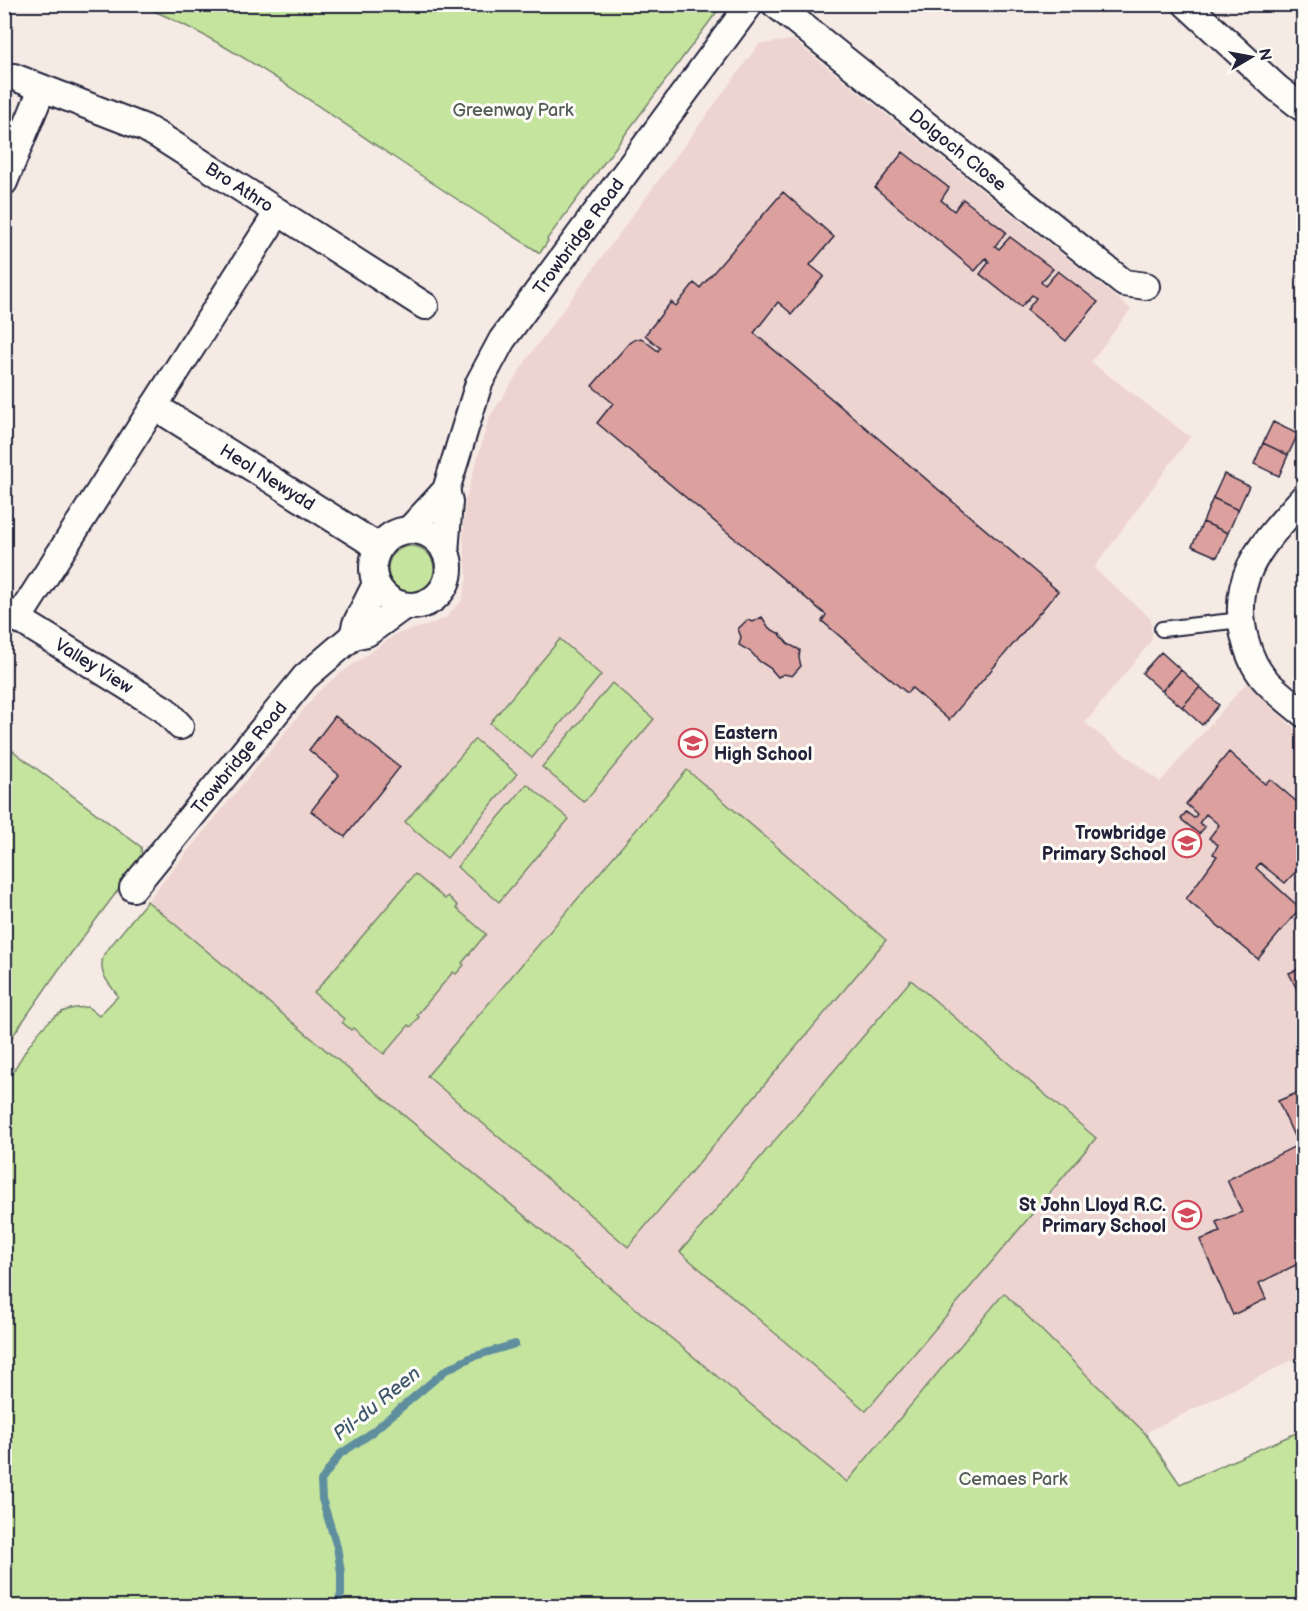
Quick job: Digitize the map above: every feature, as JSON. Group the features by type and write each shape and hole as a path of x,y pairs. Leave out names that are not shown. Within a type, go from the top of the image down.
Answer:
{"street":[{"name":"Trowbridge Road","path":"353,636 356,624 376,584 373,573 377,551 394,535 409,531 446,490 479,383 502,340 750,4"},
{"name":"Dolgoch Close","path":"775,4 1124,283 1146,286"},
{"path":"1186,4 1304,110"},
{"name":"Bro Athro","path":"14,77 145,128 425,306"},
{"path":"4,182 42,89"},
{"path":"11,614 154,406 278,212"},
{"name":"Heol Newydd","path":"154,406 369,541 377,551"},
{"name":"Trowbridge Road","path":"133,888 306,677 353,636 367,633 404,606 427,603 444,586 448,575 448,563 444,552 449,502 446,490"},
{"path":"1304,497 1261,547 1248,573 1240,597 1241,620 1250,656 1267,682 1304,714"},
{"path":"409,531 420,531 429,535 438,542 444,552"},
{"path":"376,584 382,594 392,602 404,606"},
{"name":"Valley View","path":"11,614 165,710 180,726"}],"lane":[{"path":"1162,629 1241,620"}],"shaded area":[{"name":"Eastern High School","path":"793,40 1131,309 1091,362 1190,437 1094,568 1151,619 1152,640 1085,723 1160,782 1247,682 1303,736 1303,1355 1145,1433 1004,1293 847,1482 749,1403 147,901 317,693 334,678 396,634 445,618 462,600 467,578 463,538 465,501 489,418 529,356 759,44"}],"green space":[{"name":"Greenway Park","path":"722,4 547,239 540,253 265,71 204,35 140,5"},
{"path":"416,546 428,552 433,560 433,578 428,586 420,591 406,592 398,589 391,582 388,564 391,556 398,549"},
{"path":"560,639 601,675 532,758 490,723"},
{"path":"612,683 654,719 584,802 542,767"},
{"path":"475,739 517,774 447,858 405,822"},
{"path":"5,745 141,847 142,858 57,972 5,1047"},
{"path":"687,770 886,940 628,1247 427,1076"},
{"path":"527,784 569,819 499,902 457,867"},
{"path":"415,874 445,899 448,896 458,906 456,908 486,934 462,963 464,965 456,974 453,972 417,1015 419,1017 411,1027 409,1025 384,1054 353,1028 351,1030 342,1022 344,1019 314,993"},
{"name":"Cemaes Park","path":"147,901 749,1403 847,1482 1004,1293 1145,1433 1180,1484 1303,1430 1303,1606 5,1606 5,1086 21,1057 49,1021 60,1013 76,1008 88,1007 99,1016 118,996 103,972 104,954"},
{"path":"911,980 1096,1138 866,1411 680,1252"}],"building":[{"path":"903,152 949,188 941,200 954,211 963,199 1006,232 995,246 999,249 1010,237 1053,269 1041,282 1045,286 1058,271 1098,302 1066,341 1027,310 1036,298 1032,295 1021,307 980,274 989,262 986,258 975,271 875,188"},
{"path":"783,192 834,237 810,265 824,276 792,314 778,302 754,333 1058,591 949,720 912,688 907,693 822,621 826,615 597,423 613,403 592,386 634,340 641,338 658,351 660,348 645,335 671,302 676,306 694,283 700,288"},
{"path":"1273,422 1298,434 1288,455 1263,443"},
{"path":"1263,443 1288,455 1279,476 1254,464"},
{"path":"1224,474 1249,486 1238,510 1213,498"},
{"path":"1213,498 1238,510 1228,533 1203,522"},
{"path":"1203,522 1228,533 1217,557 1192,546"},
{"path":"762,617 769,628 780,634 788,644 800,650 801,666 792,676 784,674 778,677 751,652 739,645 741,637 738,629 747,620 753,622"},
{"path":"1161,652 1181,670 1162,691 1142,673"},
{"path":"1181,670 1200,687 1182,707 1162,691"},
{"path":"1200,687 1219,705 1202,725 1182,707"},
{"path":"335,716 400,767 345,837 311,811 339,775 309,750"},
{"path":"1229,752 1265,784 1270,779 1304,808 1304,863 1285,883 1260,863 1256,868 1300,908 1258,959 1186,899 1217,856 1213,854 1218,845 1209,838 1219,825 1206,814 1199,823 1205,827 1199,834 1181,819 1186,812 1194,818 1197,814 1186,804"},
{"path":"1304,967 1304,997 1301,998 1289,973"},
{"path":"1304,1090 1304,1261 1259,1283 1266,1299 1233,1315 1200,1240 1220,1232 1216,1222 1242,1212 1227,1180 1298,1145 1278,1101"}],"waterway":[{"name":"Pil-du Reen","path":"336,1606 341,1595 341,1572 337,1547 322,1499 321,1481 340,1454 366,1437 446,1370 472,1357 515,1344"}],"place":[{"name":"Eastern High School","path":"693,743"},
{"name":"Trowbridge Primary School","path":"1187,843"},
{"name":"St John Lloyd R.C. Primary School","path":"1187,1215"}]}
